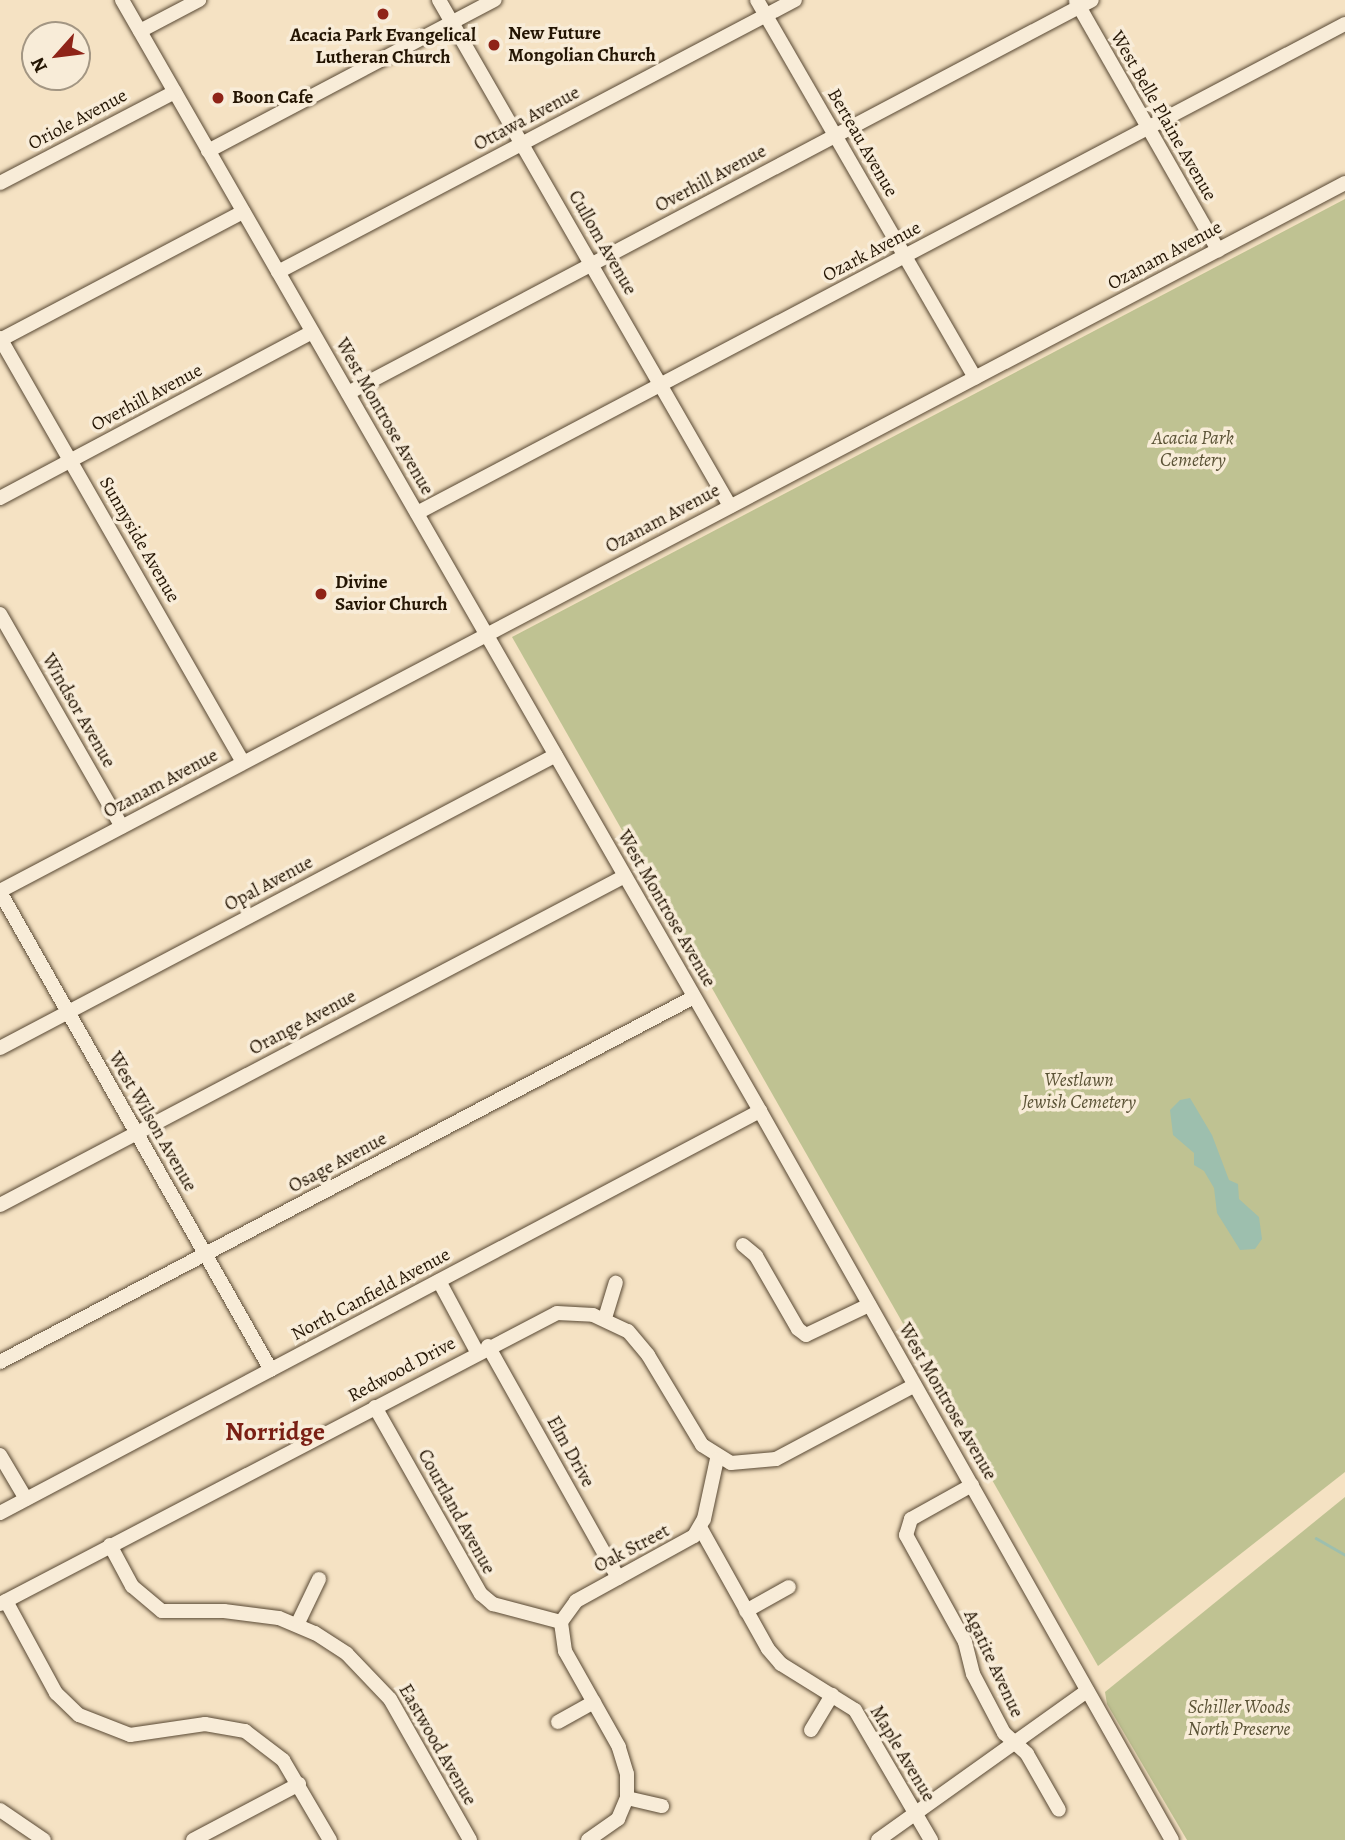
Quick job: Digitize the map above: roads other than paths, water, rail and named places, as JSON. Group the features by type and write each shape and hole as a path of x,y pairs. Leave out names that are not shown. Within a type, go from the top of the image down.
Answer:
{"street":[{"name":"West Montrose Avenue","path":"122,0 761,1111 1172,1840"},
{"path":"140,31 199,0"},
{"name":"Cullom Avenue","path":"439,0 730,506"},
{"path":"208,151 495,0"},
{"name":"Berteau Avenue","path":"757,0 975,378"},
{"name":"Ottawa Avenue","path":"278,272 795,0"},
{"name":"West Belle Plaine Avenue","path":"1082,2 1148,128 1218,250"},
{"name":"Overhill Avenue","path":"348,393 835,136 1082,2"},
{"name":"Ozark Avenue","path":"418,513 1345,24"},
{"name":"Oriole Avenue","path":"0,183 174,92"},
{"name":"Ozanam Avenue","path":"0,892 1345,183"},
{"path":"0,339 243,212"},
{"name":"Overhill Avenue","path":"0,498 312,332"},
{"name":"Sunnyside Avenue","path":"0,339 243,762"},
{"name":"Windsor Avenue","path":"0,614 122,827"},
{"name":"Opal Avenue","path":"0,1048 556,755"},
{"name":"Orange Avenue","path":"0,1205 625,876"},
{"name":"West Wilson Avenue","path":"0,892 271,1370"},
{"name":"Osage Avenue","path":"0,1362 694,997"},
{"name":"North Canfield Avenue","path":"0,1513 761,1111"},
{"path":"743,1245 761,1263 798,1328 806,1335 869,1305"},
{"name":"Elm Drive","path":"439,1281 618,1578"},
{"path":"605,1318 616,1283"},
{"name":"Redwood Drive","path":"3,1603 482,1349 557,1313 605,1318 639,1342 696,1438 717,1458"},
{"path":"701,1529 717,1458 744,1465 776,1460 915,1385"},
{"name":"Courtland Avenue","path":"375,1407 481,1594 493,1604 561,1622"},
{"path":"0,1455 26,1499"},
{"name":"Agatite Avenue","path":"972,1485 906,1526 908,1540 965,1642 976,1681 1016,1745 1027,1754 1059,1810"},
{"name":"Oak Street","path":"561,1622 576,1601 683,1544 701,1529"},
{"name":"Maple Avenue","path":"701,1529 774,1658 855,1710 931,1840"},
{"name":"Eastwood Avenue","path":"110,1545 132,1587 162,1611 243,1612 298,1625 332,1643 376,1681 470,1840"},
{"path":"298,1625 319,1579"},
{"path":"746,1611 789,1587"},
{"path":"3,1603 56,1693 88,1721 140,1735 194,1724 235,1728 274,1751 299,1784 330,1840"},
{"path":"561,1622 565,1651 625,1761 627,1798 618,1819 588,1840"},
{"path":"878,1840 1016,1745 1087,1691"},
{"path":"811,1730 832,1695"},
{"path":"558,1722 594,1702"},
{"path":"193,1840 299,1784"},
{"path":"627,1798 662,1806"},
{"path":"0,1810 44,1840"}],"waterway":[{"path":"1316,1538 1345,1555"}],"place":[{"name":"Acacia Park Evangelical Lutheran Church","path":"383,14"},
{"name":"New Future Mongolian Church","path":"494,45"},
{"name":"Boon Cafe","path":"218,98"},
{"name":"Divine Savior Church","path":"321,594"}],"district":[{"name":"Norridge","path":"275,1432"}],"park label":[{"name":"Acacia Park Cemetery","path":"1193,450"},
{"name":"Westlawn Jewish Cemetery","path":"1079,1092"},
{"name":"Schiller Woods North Preserve","path":"1239,1719"}]}
